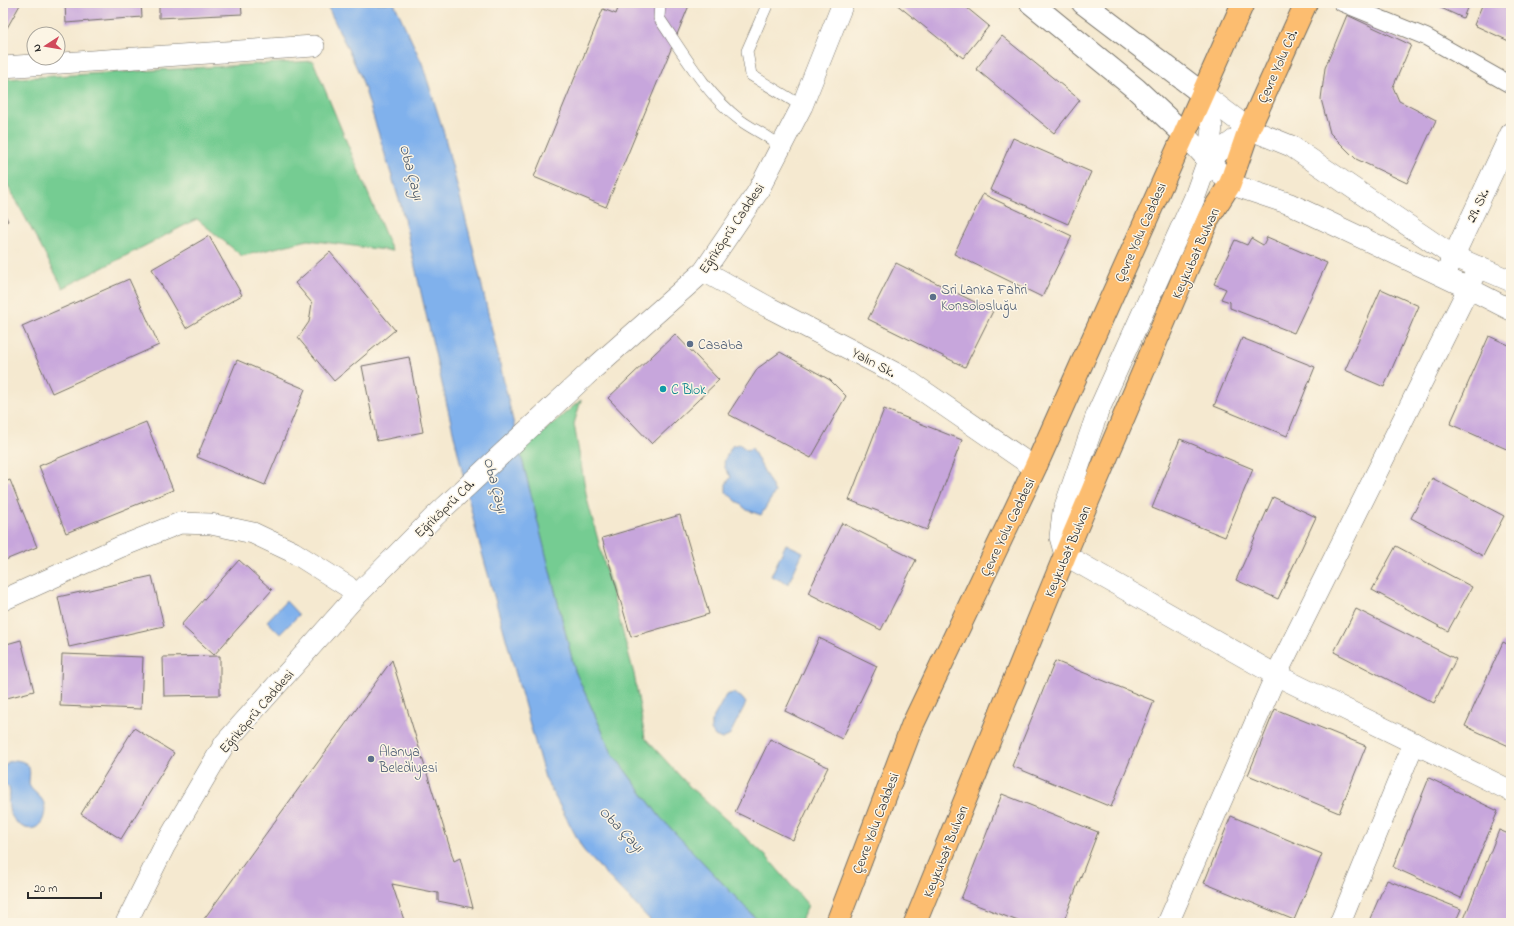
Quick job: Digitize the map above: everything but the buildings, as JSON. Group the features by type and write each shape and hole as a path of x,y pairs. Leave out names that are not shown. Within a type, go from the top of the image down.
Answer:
{"highway":[{"path":"1204,95 1244,3"},
{"name":"Çevre Yolu Cd.","path":"1230,184 1249,129 1306,3"},
{"name":"Çevre Yolu Caddesi","path":"837,923 912,726 1035,468 1184,134 1204,95"},
{"name":"Keykubat Bulvarı","path":"915,923 1065,555 1209,217 1230,184"}],"street":[{"name":"Eğriköprü Caddesi","path":"536,423 592,370 704,271 757,193 781,147 802,106 843,3"},
{"path":"1031,3 1136,89 1184,134 1230,184 1290,204 1468,288 1511,310"},
{"path":"1083,3 1249,129 1291,146 1453,256 1511,282"},
{"path":"1342,3 1426,37 1509,84"},
{"path":"3,67 314,46"},
{"path":"1204,95 1212,127 1208,160 1194,199 1184,216 1097,414 1063,512 1060,537 1065,555 1276,675 1511,791"},
{"path":"1208,160 1249,129"},
{"name":"29. Sk.","path":"1443,277 1511,133"},
{"path":"1168,923 1276,675 1479,267"},
{"name":"Yalın Sk.","path":"704,271 768,307 902,377 1035,468"},
{"name":"Eğriköprü Cd.","path":"356,596 434,517 536,423"},
{"path":"3,600 120,547 180,523 211,524 253,532 293,552 347,586 356,596"},
{"name":"Eğriköprü Caddesi","path":"126,923 164,847 225,743 356,596"},
{"path":"1340,923 1414,743"}],"lane":[{"path":"660,3 659,18 713,95 740,120 771,138 781,147"},
{"path":"768,3 747,51 751,75 802,106"}],"green space":[{"path":"313,61 392,251 308,240 242,256 197,219 63,288 3,176 3,79"},
{"path":"581,400 574,424 587,499 634,674 645,738 690,787 766,856 808,905 800,923 760,923 660,817 612,753 575,671 520,451"}],"water":[{"name":"Oba Çayı","path":"326,3 394,3 422,63 443,130 473,248 520,451 575,671 612,753 660,817 760,923 653,923 584,851 545,778 477,535 401,206 361,77"},
{"path":"739,444 747,450 752,448 775,492 761,515 747,510 726,492 726,484 731,477 725,468 724,462 732,446"},
{"path":"786,544 803,552 788,584 771,576"},
{"path":"286,601 299,615 280,634 267,621"},
{"path":"733,693 741,697 746,703 729,736 722,739 715,736 711,730 711,722 726,695"},
{"path":"15,760 21,761 29,767 29,785 45,805 42,821 37,827 30,829 23,827 16,822 11,814 9,805 9,788 3,782 3,768 8,762"}],"place":[{"name":"Sri Lanka Fahri Konsolosluğu","path":"933,297"},
{"name":"Casaba","path":"690,344"},
{"name":"C Blok","path":"663,389"},
{"name":"Alanya Belediyesi","path":"371,759"}]}
